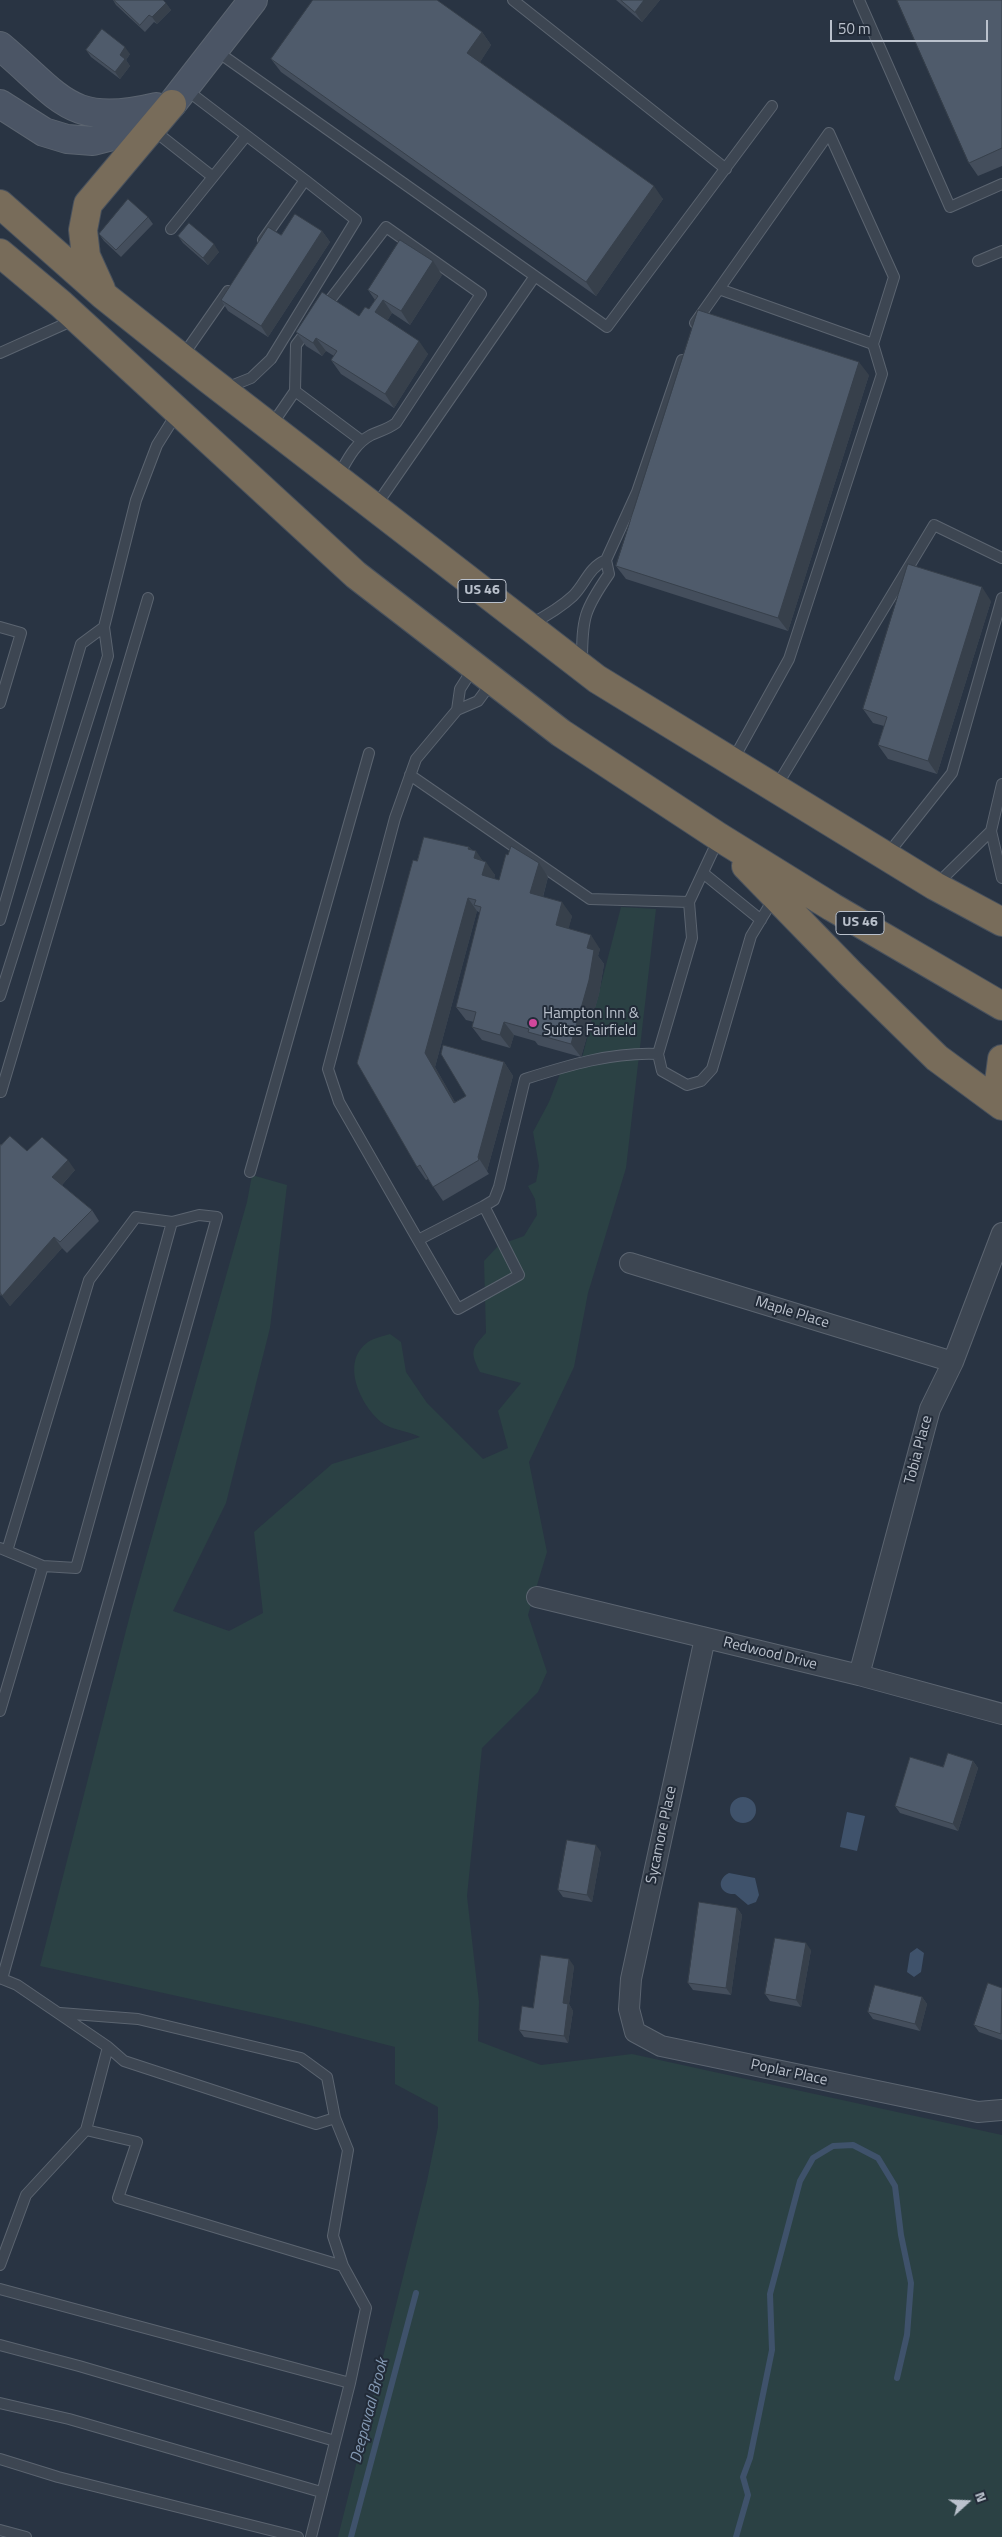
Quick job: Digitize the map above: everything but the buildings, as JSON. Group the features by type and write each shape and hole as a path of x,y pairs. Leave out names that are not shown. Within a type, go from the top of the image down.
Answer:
{"highway":[{"path":"103,295 86,256 82,230 88,204 178,96"},
{"name":"US 46","path":"0,204 103,295 222,390 597,680 935,886 1002,922"},
{"name":"US 46","path":"0,253 77,319 356,575 561,734 719,837 832,907 1002,1006"},
{"path":"719,837 850,973 938,1058 1002,1106"},
{"path":"1002,1060 1000,1063 999,1082 1002,1087"}],"street":[{"path":"0,104 44,132 66,139 93,142 128,132 178,96 253,0"},
{"path":"0,46 50,92 90,114 125,114 178,96"},
{"name":"Tobia Place","path":"858,1675 930,1409 953,1362 1002,1233"},
{"name":"Maple Place","path":"630,1263 953,1362"},
{"name":"Redwood Drive","path":"537,1597 858,1675 1002,1714"},
{"name":"Sycamore Place","path":"635,2032 629,2009 631,1979 705,1638"},
{"name":"Poplar Place","path":"635,2032 661,2046 978,2112 1002,2110"}],"lane":[{"path":"514,0 726,169"},
{"path":"859,0 950,207 1002,184"},
{"path":"214,49 607,327 772,106"},
{"path":"178,96 246,136 356,220 271,360 251,378 222,390"},
{"path":"152,128 213,177"},
{"path":"691,333 694,324 829,133 894,277 873,344 882,374 789,659 732,762"},
{"path":"170,229 246,136"},
{"path":"254,253 305,180"},
{"path":"270,427 295,390 296,346 386,227 481,294 396,424 355,446 337,478"},
{"path":"978,261 1002,251"},
{"path":"374,508 535,276"},
{"path":"182,358 232,285"},
{"path":"719,289 873,344"},
{"path":"0,353 77,319"},
{"path":"582,668 582,635 587,607 608,574 606,560 637,492 685,352"},
{"path":"295,390 362,441"},
{"path":"0,996 108,656 104,627 136,500 157,446 178,411"},
{"path":"776,788 934,525 1002,558"},
{"path":"527,626 563,605 574,594 595,565 606,560"},
{"path":"1,1092 148,598"},
{"path":"887,856 952,773 1002,598"},
{"path":"0,627 22,633 0,703"},
{"path":"0,920 82,644 104,627"},
{"path":"457,710 460,689 484,674"},
{"path":"484,674 478,702 457,710 416,759 395,818 328,1069 339,1102 458,1309 519,1275 484,1206"},
{"path":"250,1172 369,753"},
{"path":"410,775 590,899 689,902"},
{"path":"1002,784 991,831 1002,878"},
{"path":"935,886 991,831"},
{"path":"719,837 689,902 692,938 658,1054 662,1071 687,1084 701,1081 712,1069 751,936 775,896"},
{"path":"703,873 761,920"},
{"path":"418,1240 494,1200 499,1187 525,1079 588,1060 632,1053 658,1054"},
{"path":"172,1222 76,1568 43,1566 4,1550 89,1280 136,1217 172,1222 198,1215 217,1216 1,1979 17,1985 60,2013 108,2047 124,2061 316,2124 335,2118"},
{"path":"0,1711 43,1566"},
{"path":"60,2013 138,2019 301,2058 327,2077 335,2118 348,2150 333,2236 343,2266 366,2308 350,2383 311,2537"},
{"path":"0,2265 26,2195 86,2130 108,2047"},
{"path":"86,2130 137,2142 118,2198 343,2266"},
{"path":"0,2289 350,2383"},
{"path":"0,2345 79,2366 334,2441"},
{"path":"0,2403 68,2419 321,2492"},
{"path":"0,2459 58,2477 298,2537"},
{"path":"0,2530 26,2537"}],"green space":[{"path":"621,907 656,909 626,1168 588,1293 574,1367 529,1462 547,1552 528,1615 547,1672 538,1692 482,1748 467,1896 479,2002 478,2041 541,2065 632,2054 1002,2135 1002,2537 338,2537 427,2181 438,2127 438,2107 395,2084 395,2047 305,2024 40,1966 132,1607 247,1202 252,1175 287,1185 270,1328 226,1503 173,1611 229,1631 263,1613 254,1532 332,1464 420,1437 381,1422 366,1405 356,1383 354,1371 355,1360 360,1350 368,1342 390,1334 401,1342 406,1372 427,1403 483,1459 508,1448 498,1411 521,1383 480,1372 474,1355 477,1343 486,1333 484,1261 499,1245 524,1236 537,1215 535,1199 528,1186 536,1182 539,1166 533,1132 549,1102 565,1061 582,1058"}],"water":[{"path":"743,1797 752,1801 756,1810 752,1819 743,1823 734,1819 730,1810 734,1801"},
{"path":"847,1812 865,1816 857,1851 840,1847"},
{"path":"729,1873 755,1878 759,1895 756,1902 748,1905 735,1894 730,1894 723,1890 721,1886 722,1879"},
{"path":"917,1948 924,1953 921,1972 914,1977 907,1972 910,1953"}],"waterway":[{"path":"736,2537 748,2495 743,2477 750,2458 772,2350 770,2294 800,2181 813,2158 833,2146 853,2145 878,2158 895,2186 901,2235 911,2283 907,2335 897,2378"},
{"name":"Deepavaal Brook","path":"351,2537 416,2293"}],"place":[{"name":"Hampton Inn & Suites Fairfield","path":"533,1023"}]}
